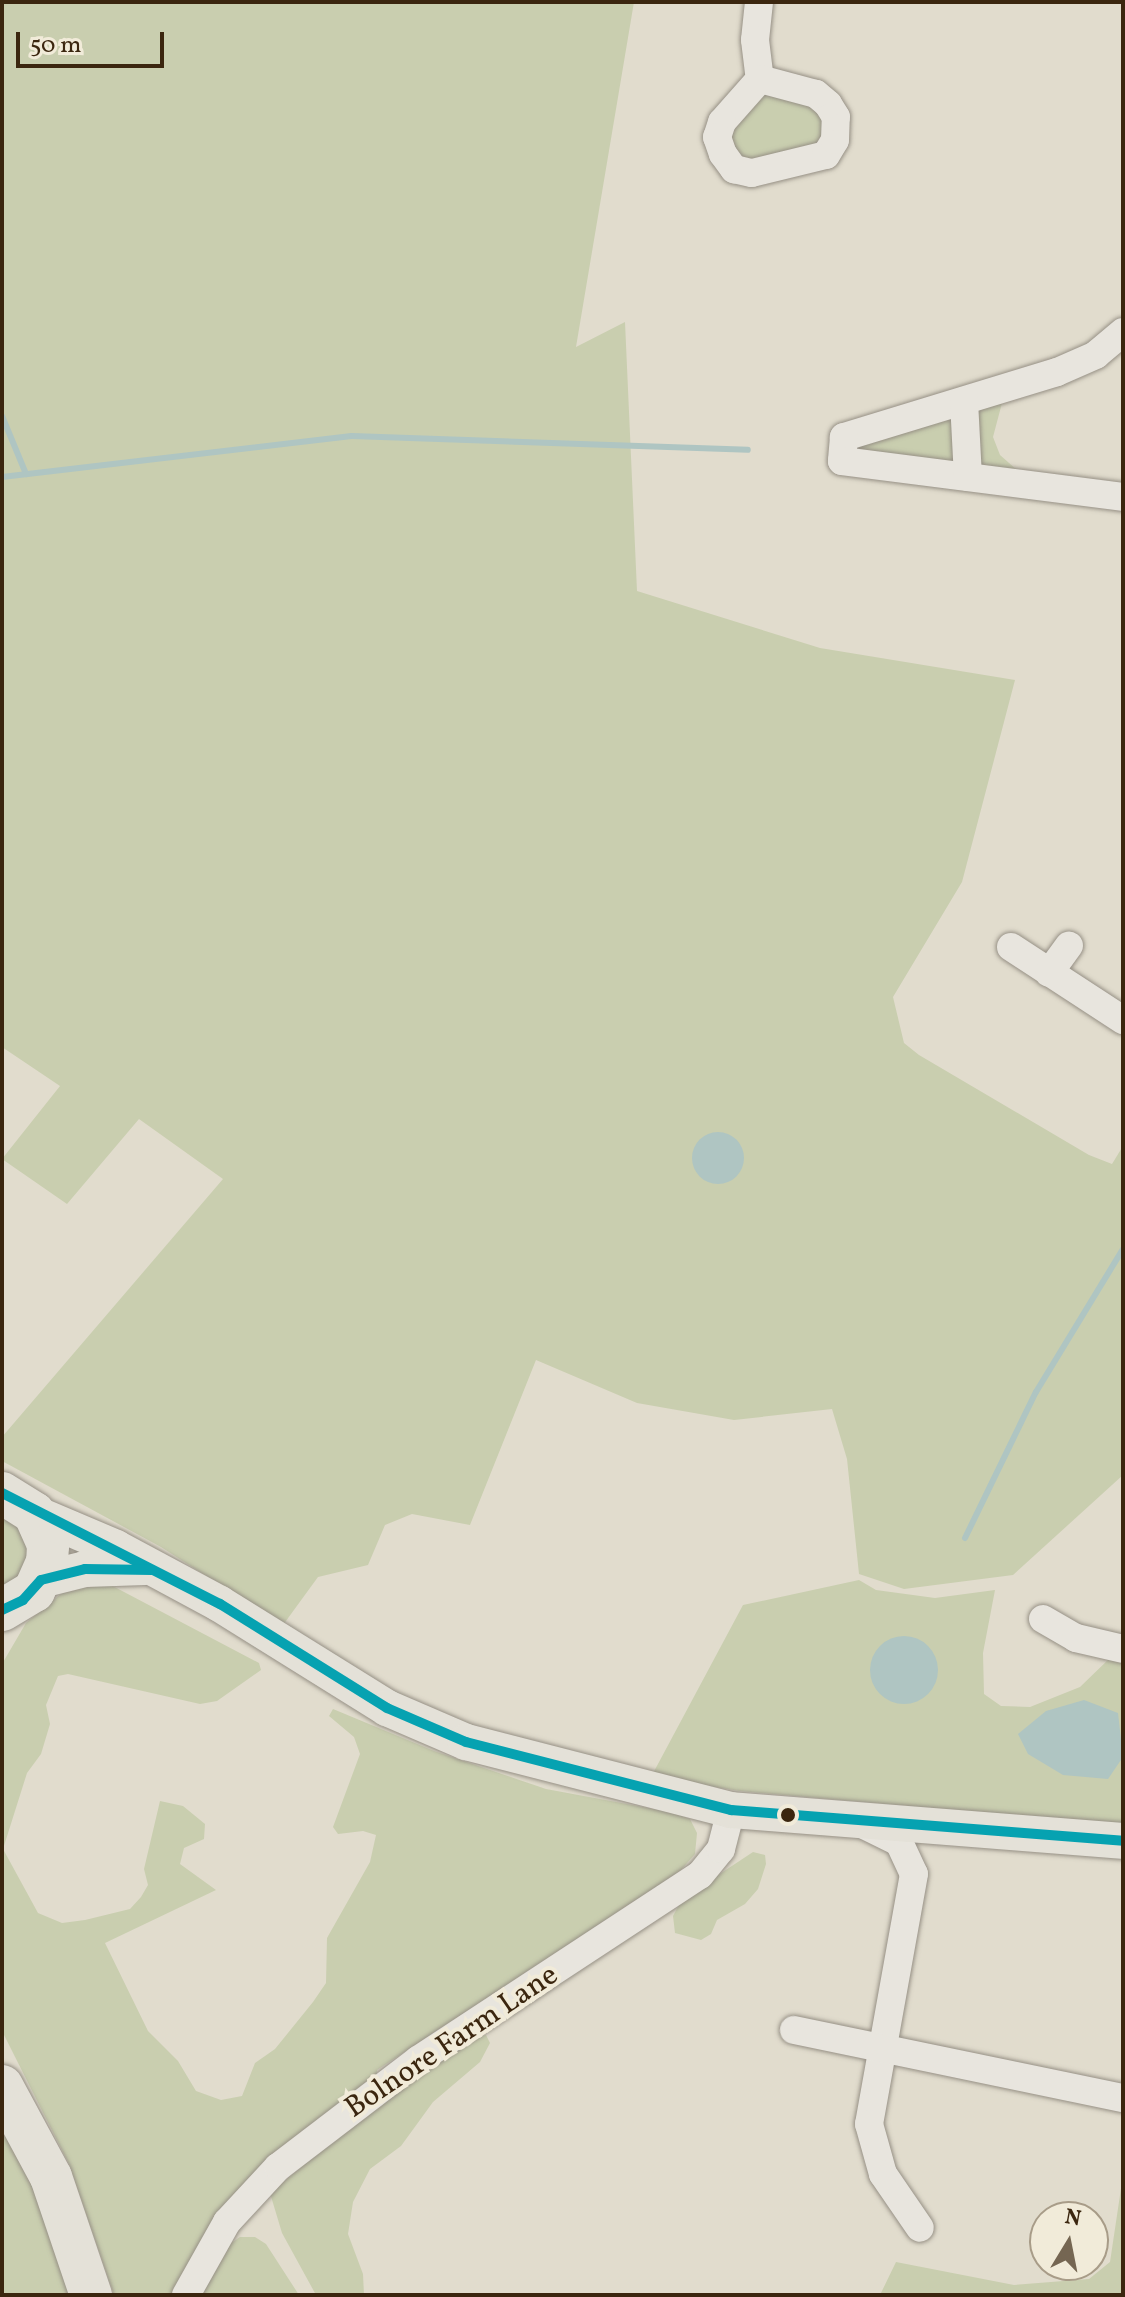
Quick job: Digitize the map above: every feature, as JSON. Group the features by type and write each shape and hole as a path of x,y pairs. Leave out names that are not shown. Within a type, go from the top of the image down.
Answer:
{"highway":[{"path":"17,1606 48,1545 18,1503"},
{"path":"2,2086 51,2177 91,2295"}],"main road":[{"path":"18,1503 116,1548 145,1567 220,1604 426,1727 519,1757 731,1810 1123,1841"},
{"path":"17,1606 85,1569 145,1567"}],"street":[{"path":"759,2 755,40 760,79"},
{"path":"1123,332 1096,355 964,401 844,437 842,461 1123,497"},
{"path":"964,401 968,477"},
{"path":"1049,973 1069,945"},
{"path":"1011,947 1123,1020"},
{"path":"1043,1619 1076,1638 1123,1649"},
{"name":"Bolnore Farm Lane","path":"186,2295 227,2222 278,2167 418,2060 700,1875 721,1849 731,1810"},
{"path":"855,1822 892,1836 914,1874"},
{"path":"920,2228 883,2174 873,2147 870,2101 914,1874 930,1849 931,1828"},
{"path":"794,2030 1123,2098"}],"green space":[{"path":"2,2 634,2 576,347 625,322 637,591 820,648 1015,680 962,882 893,997 904,1043 919,1055 1089,1155 1112,1164 1123,1146 1123,1475 1013,1575 904,1589 859,1574 847,1459 832,1409 734,1420 637,1403 536,1360 470,1525 412,1514 385,1525 368,1565 318,1577 283,1625 161,1547 2,1461 2,1437 223,1179 139,1119 67,1204 2,1159 60,1086 2,1047"},
{"path":"778,92 814,103 831,122 816,151 751,164 736,159 728,125 758,95"},
{"path":"1002,403 993,437 1000,455 1017,470 842,461 844,437"},
{"path":"2,1514 17,1522 29,1542 29,1565 2,1594"},
{"path":"859,1580 876,1590 935,1598 995,1590 983,1653 984,1694 1001,1706 1030,1707 1080,1687 1111,1657 1123,1663 1123,1825 740,1791 651,1777 743,1605"},
{"path":"107,1583 259,1663 261,1670 217,1701 200,1704 68,1674 58,1676 46,1705 50,1724 41,1754 27,1773 3,1849 38,1913 62,1923 130,1909 141,1897 148,1885 144,1869 160,1801 183,1806 205,1824 204,1839 184,1848 180,1864 216,1890 105,1943 148,2031 178,2061 196,2091 221,2100 242,2096 255,2063 275,2049 326,1983 327,1938 370,1862 376,1835 363,1831 338,1834 333,1827 360,1754 354,1737 329,1716 333,1709 434,1751 546,1789 670,1812 690,1819 697,1833 695,1854 680,1871 377,2070 377,2076 273,2161 224,2248 240,2237 255,2237 266,2244 299,2295 114,2295 69,2164 2,2031 2,1664 26,1623 62,1593"},
{"path":"753,1852 765,1855 766,1864 758,1889 745,1904 717,1920 711,1934 701,1940 675,1933 673,1916 682,1899"},
{"path":"486,2035 490,2043 480,2062 433,2102 401,2146 370,2169 353,2202 348,2234 363,2274 364,2295 316,2295 282,2233 270,2193 388,2095 468,2038"},
{"path":"2,2129 45,2201 73,2295 2,2295"},
{"path":"1123,2175 1123,2295 880,2295 896,2262 1014,2285 1109,2281"}],"water":[{"path":"718,1132 737,1139 744,1158 737,1177 718,1184 699,1177 692,1158 699,1139"},
{"path":"897,1636 911,1636 923,1641 933,1651 938,1670 933,1689 923,1699 911,1704 897,1704 885,1699 875,1689 870,1677 870,1663 875,1651 885,1641"},
{"path":"1084,1700 1118,1713 1123,1757 1108,1779 1063,1775 1028,1754 1018,1734 1046,1711"}],"waterway":[{"path":"2,416 26,474"},
{"path":"2,477 352,436 748,450"},
{"path":"965,1538 1036,1392 1123,1249"}],"transit line":[{"path":"2,1493 220,1604 387,1708 466,1742 731,1810 1123,1841"},
{"path":"2,1610 23,1600 41,1580 85,1569 152,1570"}]}
